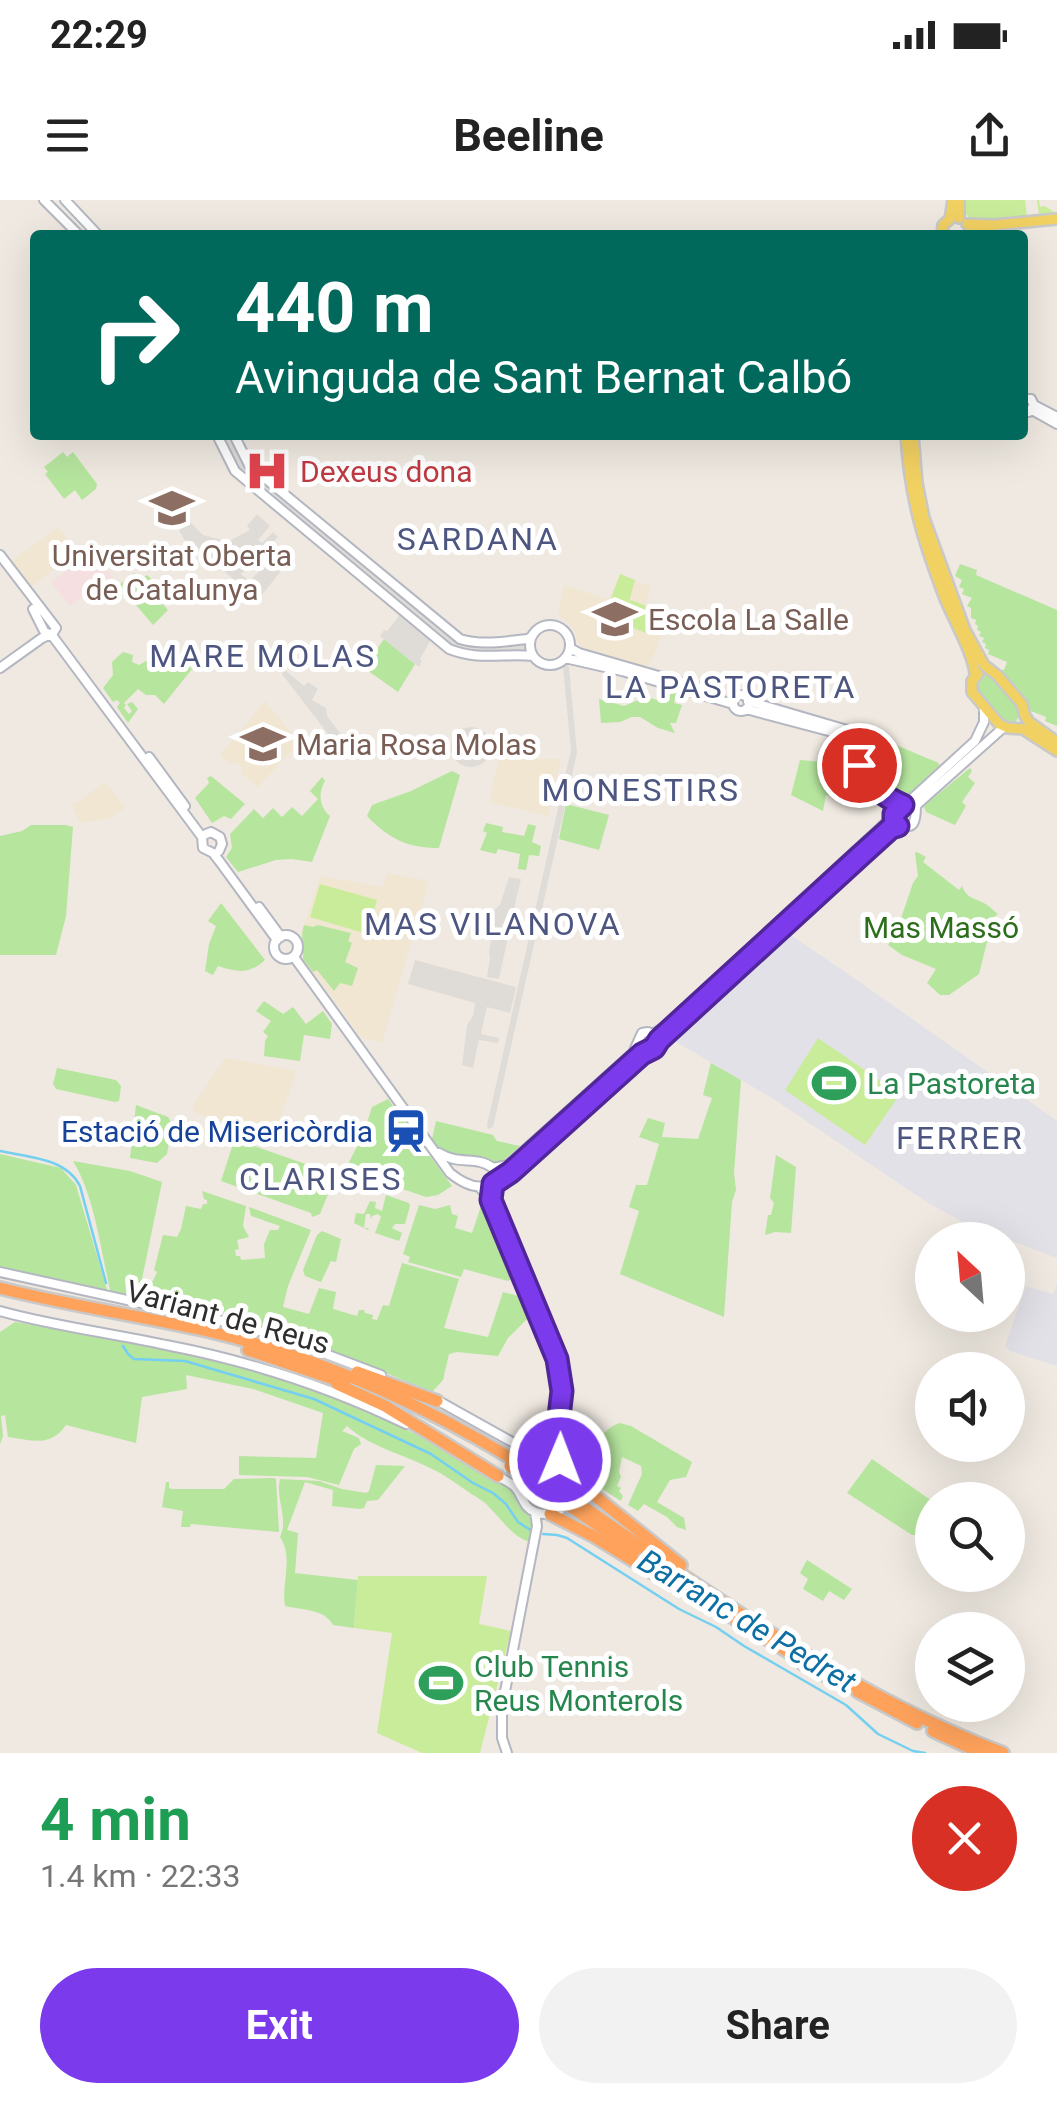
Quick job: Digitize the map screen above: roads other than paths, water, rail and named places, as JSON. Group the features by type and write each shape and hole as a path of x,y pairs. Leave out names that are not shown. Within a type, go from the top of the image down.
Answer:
{"highway":[{"name":"Variant de Reus","path":"0,1288 269,1348 416,1405 806,1654 910,1712 1003,1753"},
{"name":"Variant de Reus","path":"0,1296 268,1356 398,1406 512,1463"},
{"path":"206,1331 270,1344 437,1400"},
{"path":"268,1356 385,1406 498,1476"},
{"path":"574,1479 719,1594 806,1654"},
{"name":"Variant de Reus","path":"579,1508 738,1621 900,1715 981,1753"},
{"path":"549,1514 593,1536 794,1659 849,1687"}],"main road":[{"path":"44,200 74,230"},
{"path":"64,200 93,230"},
{"path":"960,217 1057,221"},
{"path":"1029,409 1057,420"},
{"path":"220,440 235,471 450,650 465,656 533,656"},
{"path":"236,440 249,465 460,639 488,643 528,639 545,625 558,626 568,634 570,648 566,658 557,664 538,661 530,648 532,636"},
{"path":"910,440 910,488 918,523 952,618 974,664 975,676"},
{"path":"911,440 924,518 965,630 981,662 1022,704 1028,720 1057,742"},
{"path":"0,555 49,630"},
{"path":"0,563 204,836 203,848 216,852 279,938"},
{"path":"0,665 49,630"},
{"path":"570,648 734,701 738,710 747,705 836,733 848,739 865,776 878,790 915,811"},
{"path":"566,658 734,701"},
{"path":"990,671 981,672 972,682 972,692 984,707 1009,727 1026,730 1057,750"},
{"path":"294,957 450,1173 479,1187 493,1184 654,1048 655,1038 663,1028 976,741 984,722 984,707"},
{"path":"655,1038 891,828 912,826 916,806 921,801 1009,727 1028,720"},
{"path":"848,739 860,778 894,814 898,826"},
{"path":"204,836 211,832 220,836 222,844 216,852"},
{"path":"289,936 296,941 298,950 294,957 284,960 276,954 274,947 279,938 289,936"},
{"path":"432,1147 452,1160 484,1162 502,1168 633,1054 642,1033 655,1038"},
{"path":"638,1044 648,1050"},
{"path":"466,1183 464,1168 472,1161"},
{"path":"491,1200 493,1168"},
{"path":"479,1187 491,1200 557,1359 562,1391 556,1442 560,1460"},
{"path":"0,1272 236,1324 356,1364 437,1400 542,1457 560,1460 574,1479 572,1498 559,1511 534,1512 517,1489 498,1476 402,1422 262,1368 166,1344 0,1311"},
{"path":"517,1489 525,1466 542,1457 556,1442"},
{"path":"506,1753 502,1707 538,1526 534,1512"},
{"path":"538,1526 549,1514"}],"waterway":[{"name":"Barranc de Pedret","path":"0,1151 45,1160 74,1177 80,1186 106,1283"},
{"name":"Barranc de Pedret","path":"123,1346 134,1359 185,1361 314,1399 431,1454 493,1493 518,1522 532,1531"},
{"name":"Barranc de Pedret","path":"543,1534 567,1538 679,1609 846,1705 878,1734 925,1753"}],"place":[{"name":"Dexeus dona","path":"267,471"},
{"name":"Universitat Oberta de Catalunya","path":"172,508"},
{"name":"Escola La Salle","path":"615,619"},
{"name":"Maria Rosa Molas","path":"263,744"},
{"name":"La Pastoreta","path":"834,1083"},
{"name":"Estació de Misericòrdia","path":"406,1131"},
{"name":"Club Tennis Reus Monterols","path":"441,1683"}],"district":[{"name":"SARDANA","path":"478,539"},
{"name":"MARE MOLAS","path":"263,656"},
{"name":"LA PASTORETA","path":"731,687"},
{"name":"MONESTIRS","path":"641,790"},
{"name":"MAS VILANOVA","path":"493,924"},
{"name":"FERRER","path":"960,1138"},
{"name":"CLARISES","path":"321,1179"}],"park label":[{"name":"Mas Massó","path":"941,927"}]}
